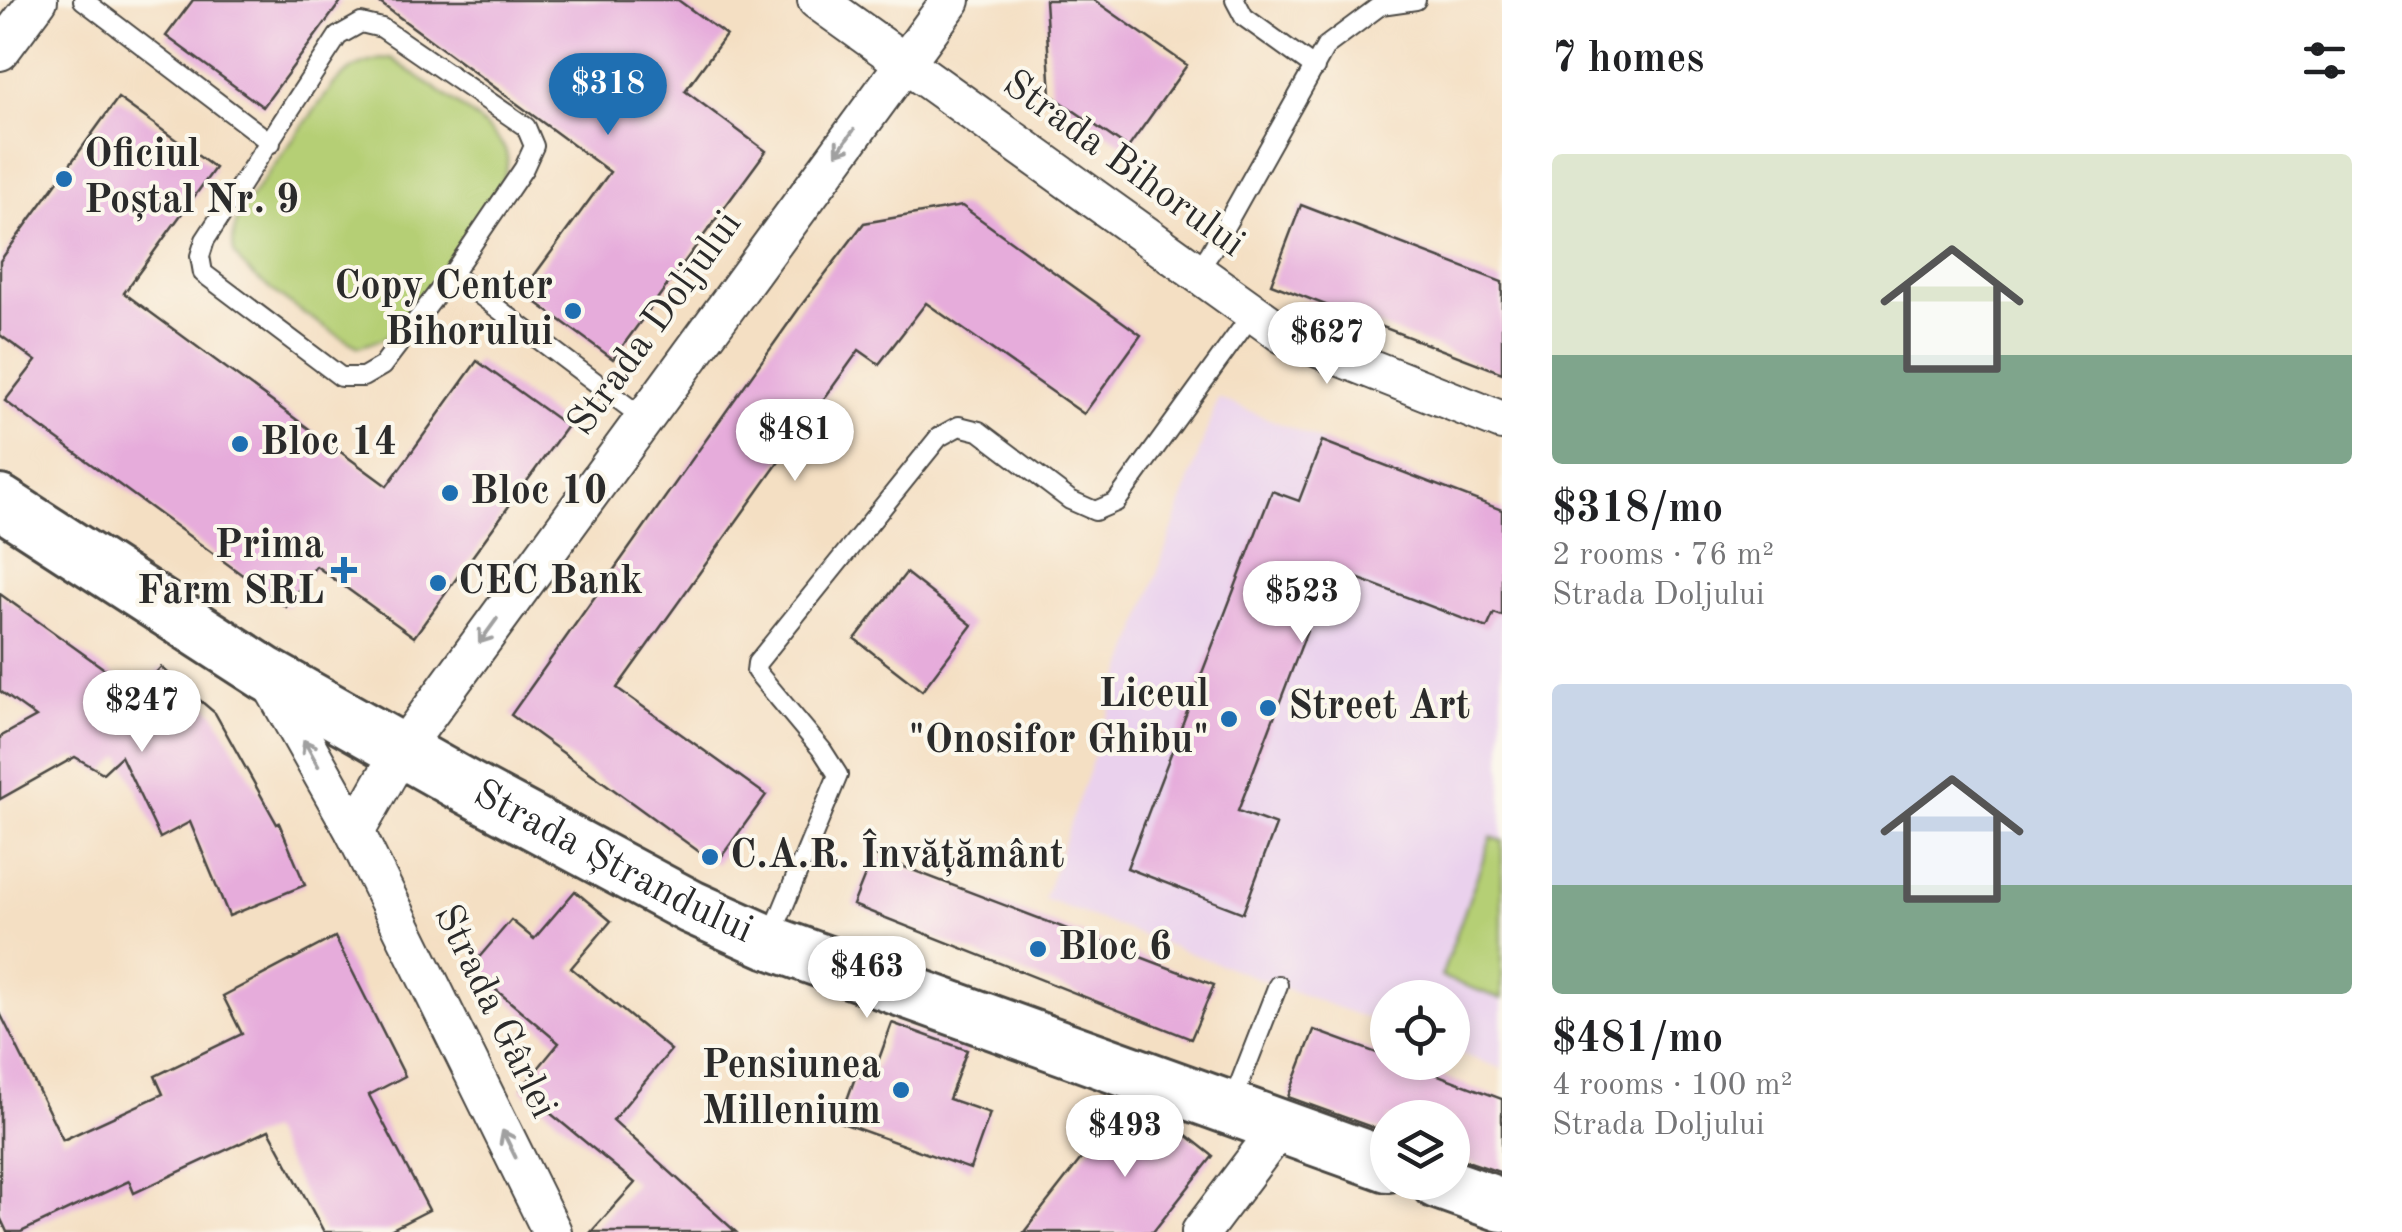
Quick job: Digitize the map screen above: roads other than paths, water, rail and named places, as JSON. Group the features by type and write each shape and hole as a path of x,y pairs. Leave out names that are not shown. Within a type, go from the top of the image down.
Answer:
{"street":[{"path":"0,51 38,0"},
{"name":"Strada Bihorului","path":"817,0 1283,334 1502,421"},
{"name":"Strada Doljului","path":"402,751 951,0"},
{"name":"Strada Ștrandului","path":"0,502 266,674 691,907 768,942 1370,1159"},
{"name":"Strada Gârlei","path":"266,674 355,832 552,1232"},
{"path":"355,832 402,751"},
{"path":"1201,1232 1280,1127"},
{"path":"1470,1194 1502,1205"}],"lane":[{"path":"83,0 272,143"},
{"path":"1235,0 1244,17 1315,68"},
{"path":"1196,273 1326,46 1378,3 1416,0"},
{"path":"361,23 382,28 526,127 534,146 524,168 452,274 382,366 364,377 341,377 203,273 200,256 205,240 272,143 338,36 361,23"},
{"path":"452,274 642,418"},
{"path":"768,942 838,775 756,671 757,663 939,437 958,426 979,431 1070,500 1096,510 1116,502 1253,313"},
{"path":"1230,1108 1278,985"}],"place":[{"name":"Oficiul Poștal Nr. 9","path":"64,179"},
{"name":"Copy Center Bihorului","path":"573,311"},
{"name":"Bloc 14","path":"240,444"},
{"name":"Bloc 10","path":"450,493"},
{"name":"Prima Farm SRL","path":"344,570"},
{"name":"CEC Bank","path":"438,583"},
{"name":"Street Art","path":"1268,708"},
{"name":"Liceul \"Onosifor Ghibu\"","path":"1229,719"},
{"name":"C.A.R. Învățământ","path":"710,857"},
{"name":"Bloc 6","path":"1038,949"},
{"name":"Pensiunea Millenium","path":"901,1090"}]}
